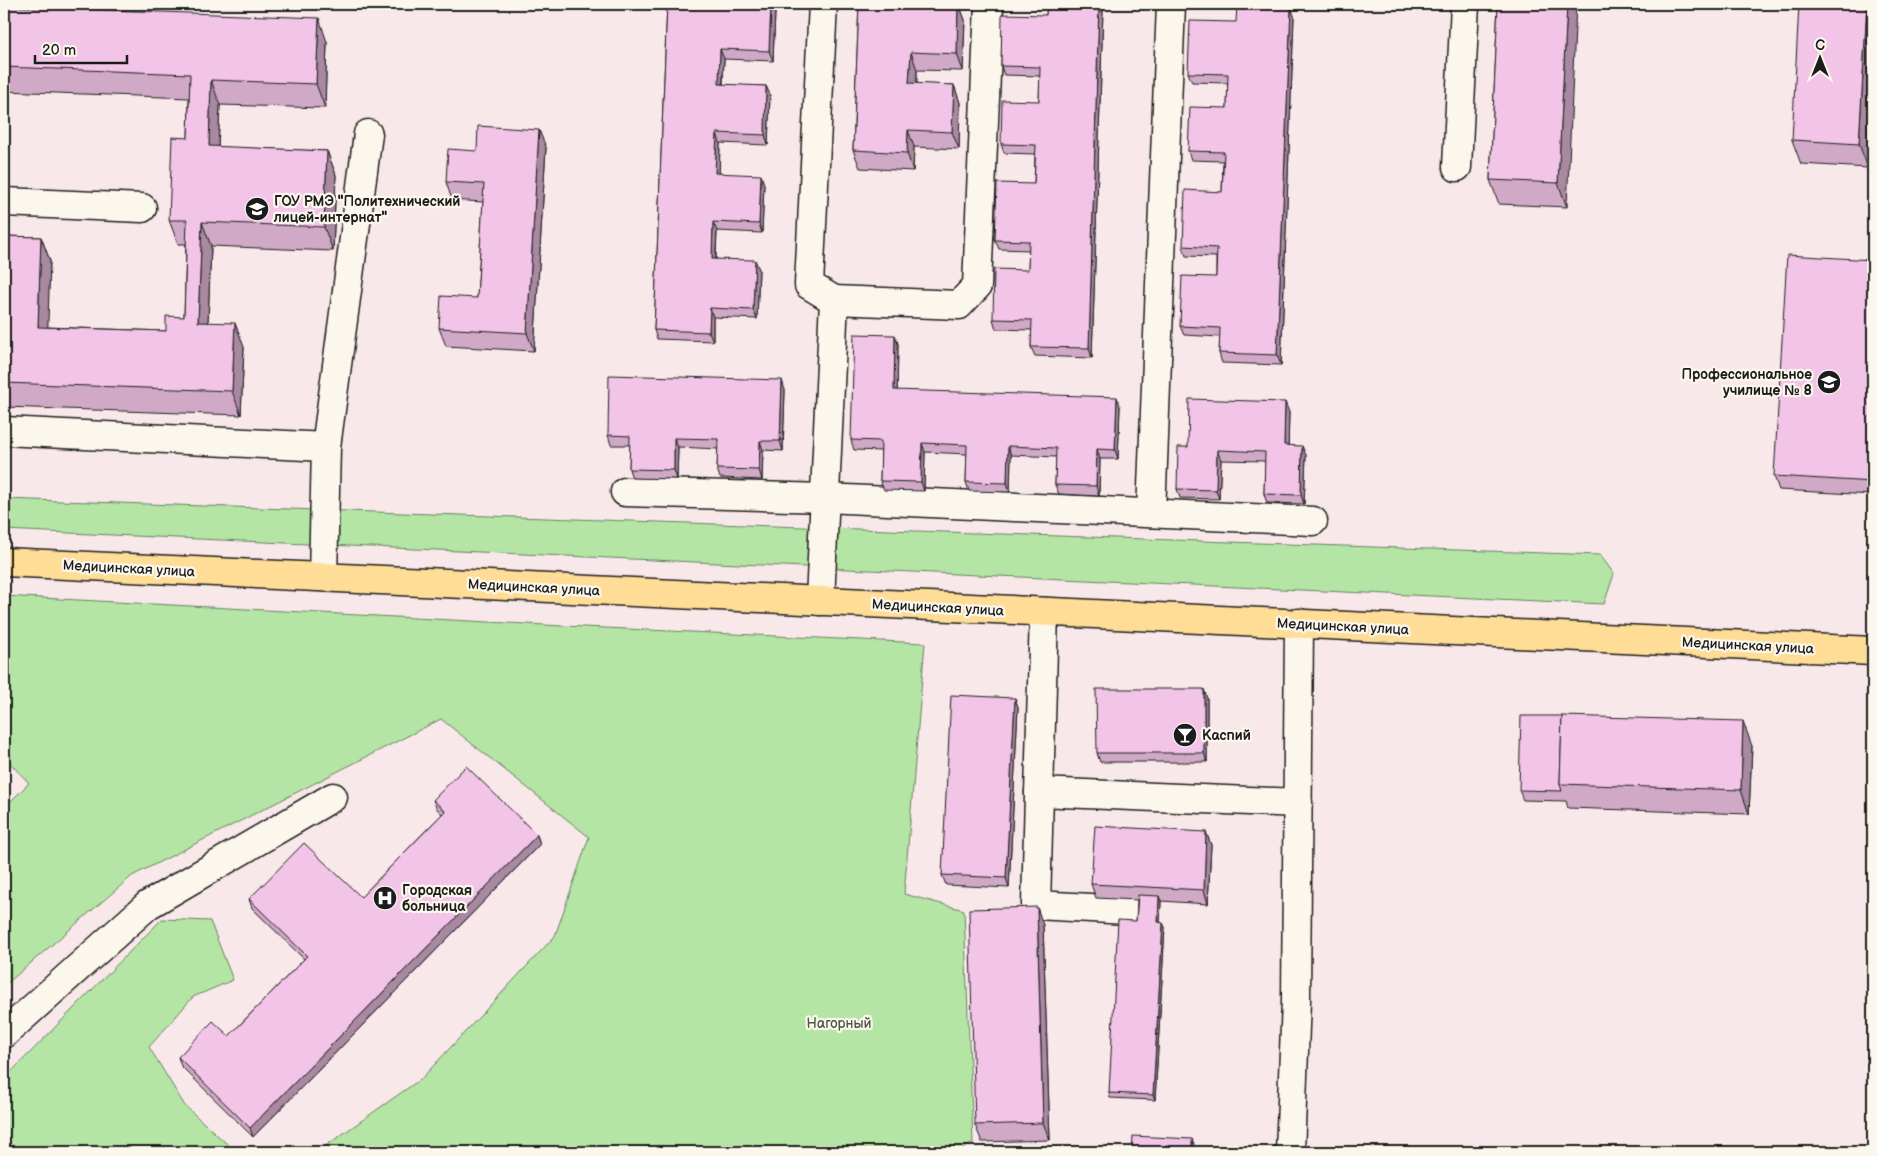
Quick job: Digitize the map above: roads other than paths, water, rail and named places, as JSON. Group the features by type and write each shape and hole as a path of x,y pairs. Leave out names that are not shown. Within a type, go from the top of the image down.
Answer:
{"main road":[{"name":"Медицинская улица","path":"4,562 1873,651"}],"lane":[{"path":"823,4 809,285 834,300 959,305 977,286 989,4"},
{"path":"1151,513 1171,4"},
{"path":"1457,167 1465,4"},
{"path":"323,577 326,447 368,134"},
{"path":"4,202 142,208"},
{"path":"820,601 834,300"},
{"path":"4,431 326,447"},
{"path":"624,492 825,498 1313,521"},
{"path":"1044,612 1036,905 1128,910"},
{"path":"1290,1152 1296,1000 1299,623"},
{"path":"1039,792 1298,803"},
{"path":"4,1034 148,905 333,797"}],"place":[{"name":"ГОУ РМЭ \"Политехнический лицей-интернат\"","path":"257,209"},
{"name":"Профессиональное училище № 8","path":"1829,382"},
{"name":"Каспий","path":"1185,735"},
{"name":"Городская больница","path":"385,898"}],"park label":[{"name":"Нагорный","path":"839,1023"}]}
